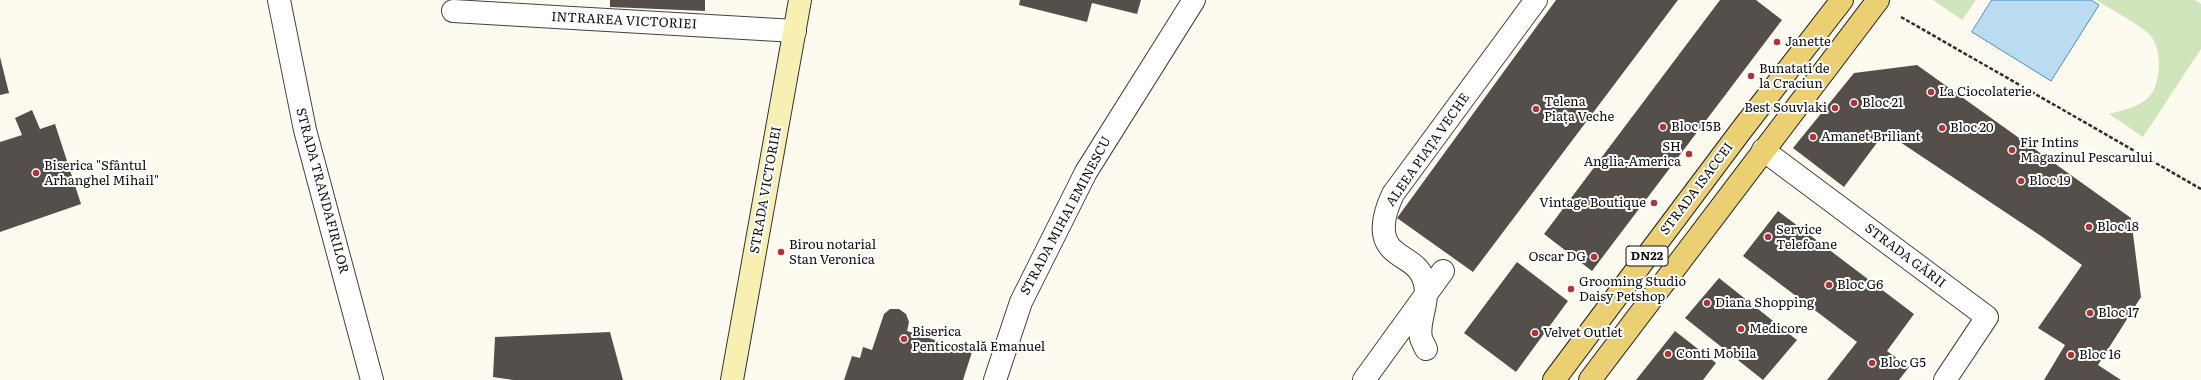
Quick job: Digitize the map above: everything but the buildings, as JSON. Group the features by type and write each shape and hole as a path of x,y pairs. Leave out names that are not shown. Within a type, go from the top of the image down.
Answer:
{"main road":[{"name":"STRADA ISACCEI","path":"1554,380 1735,138 1842,0"},
{"name":"DN22","path":"1590,380 1878,0"}],"street":[{"name":"STRADA TRANDAFIRILOR","path":"279,0 304,130 372,380"},
{"name":"STRADA VICTORIEI","path":"732,380 800,0"},
{"name":"STRADA MIHAI EMINESCU","path":"995,380 1021,302 1086,172 1194,0"},
{"name":"ALEEA PIAȚA VECHE","path":"1426,349 1420,337 1427,293 1418,267 1392,250 1383,235 1385,212 1393,194 1536,0"},
{"name":"INTRAREA VICTORIEI","path":"453,11 795,31"},
{"name":"STRADA GĂRII","path":"1763,150 1987,317 1945,380"},
{"path":"1364,380 1443,271"}],"path":[{"path":"1899,15 2201,189"}],"green space":[{"path":"1933,0 1976,0 1962,20"},
{"path":"2096,0 2195,0 2201,4 2201,49 2143,137 2109,114 2139,104 2148,98 2153,92 2159,66 2156,47 2153,39 2142,28"}],"water":[{"path":"1992,0 2091,0 2099,5 2051,81 1972,32"}],"place":[{"name":"Janette","path":"1777,42"},
{"name":"Bunatati de la Craciun","path":"1751,76"},
{"name":"La Ciocolaterie","path":"1931,92"},
{"name":"Bloc 21","path":"1854,103"},
{"name":"Best Souvlaki","path":"1835,108"},
{"name":"Telena Piața Veche","path":"1536,109"},
{"name":"Bloc I5B","path":"1663,127"},
{"name":"Bloc 20","path":"1942,128"},
{"name":"Amanet Briliant","path":"1813,137"},
{"name":"Fir Intins Magazinul Pescarului","path":"2012,150"},
{"name":"SH Anglia-America","path":"1689,154"},
{"name":"Biserica \"Sfântul Arhanghel Mihail\"","path":"36,173"},
{"name":"Bloc 19","path":"2021,181"},
{"name":"Vintage Boutique","path":"1654,203"},
{"name":"Bloc 18","path":"2089,227"},
{"name":"Service Telefoane","path":"1768,237"},
{"name":"Birou notarial Stan Veronica","path":"781,252"},
{"name":"Oscar DG","path":"1594,257"},
{"name":"Bloc G6","path":"1829,285"},
{"name":"Grooming Studio Daisy Petshop","path":"1571,289"},
{"name":"Diana Shopping","path":"1707,303"},
{"name":"Bloc 17","path":"2090,313"},
{"name":"Medicore","path":"1741,329"},
{"name":"Velvet Outlet","path":"1535,333"},
{"name":"Biserica Penticostală Emanuel","path":"904,339"},
{"name":"Conti Mobila","path":"1668,354"},
{"name":"Bloc 16","path":"2071,355"},
{"name":"Bloc G5","path":"1872,363"}]}
